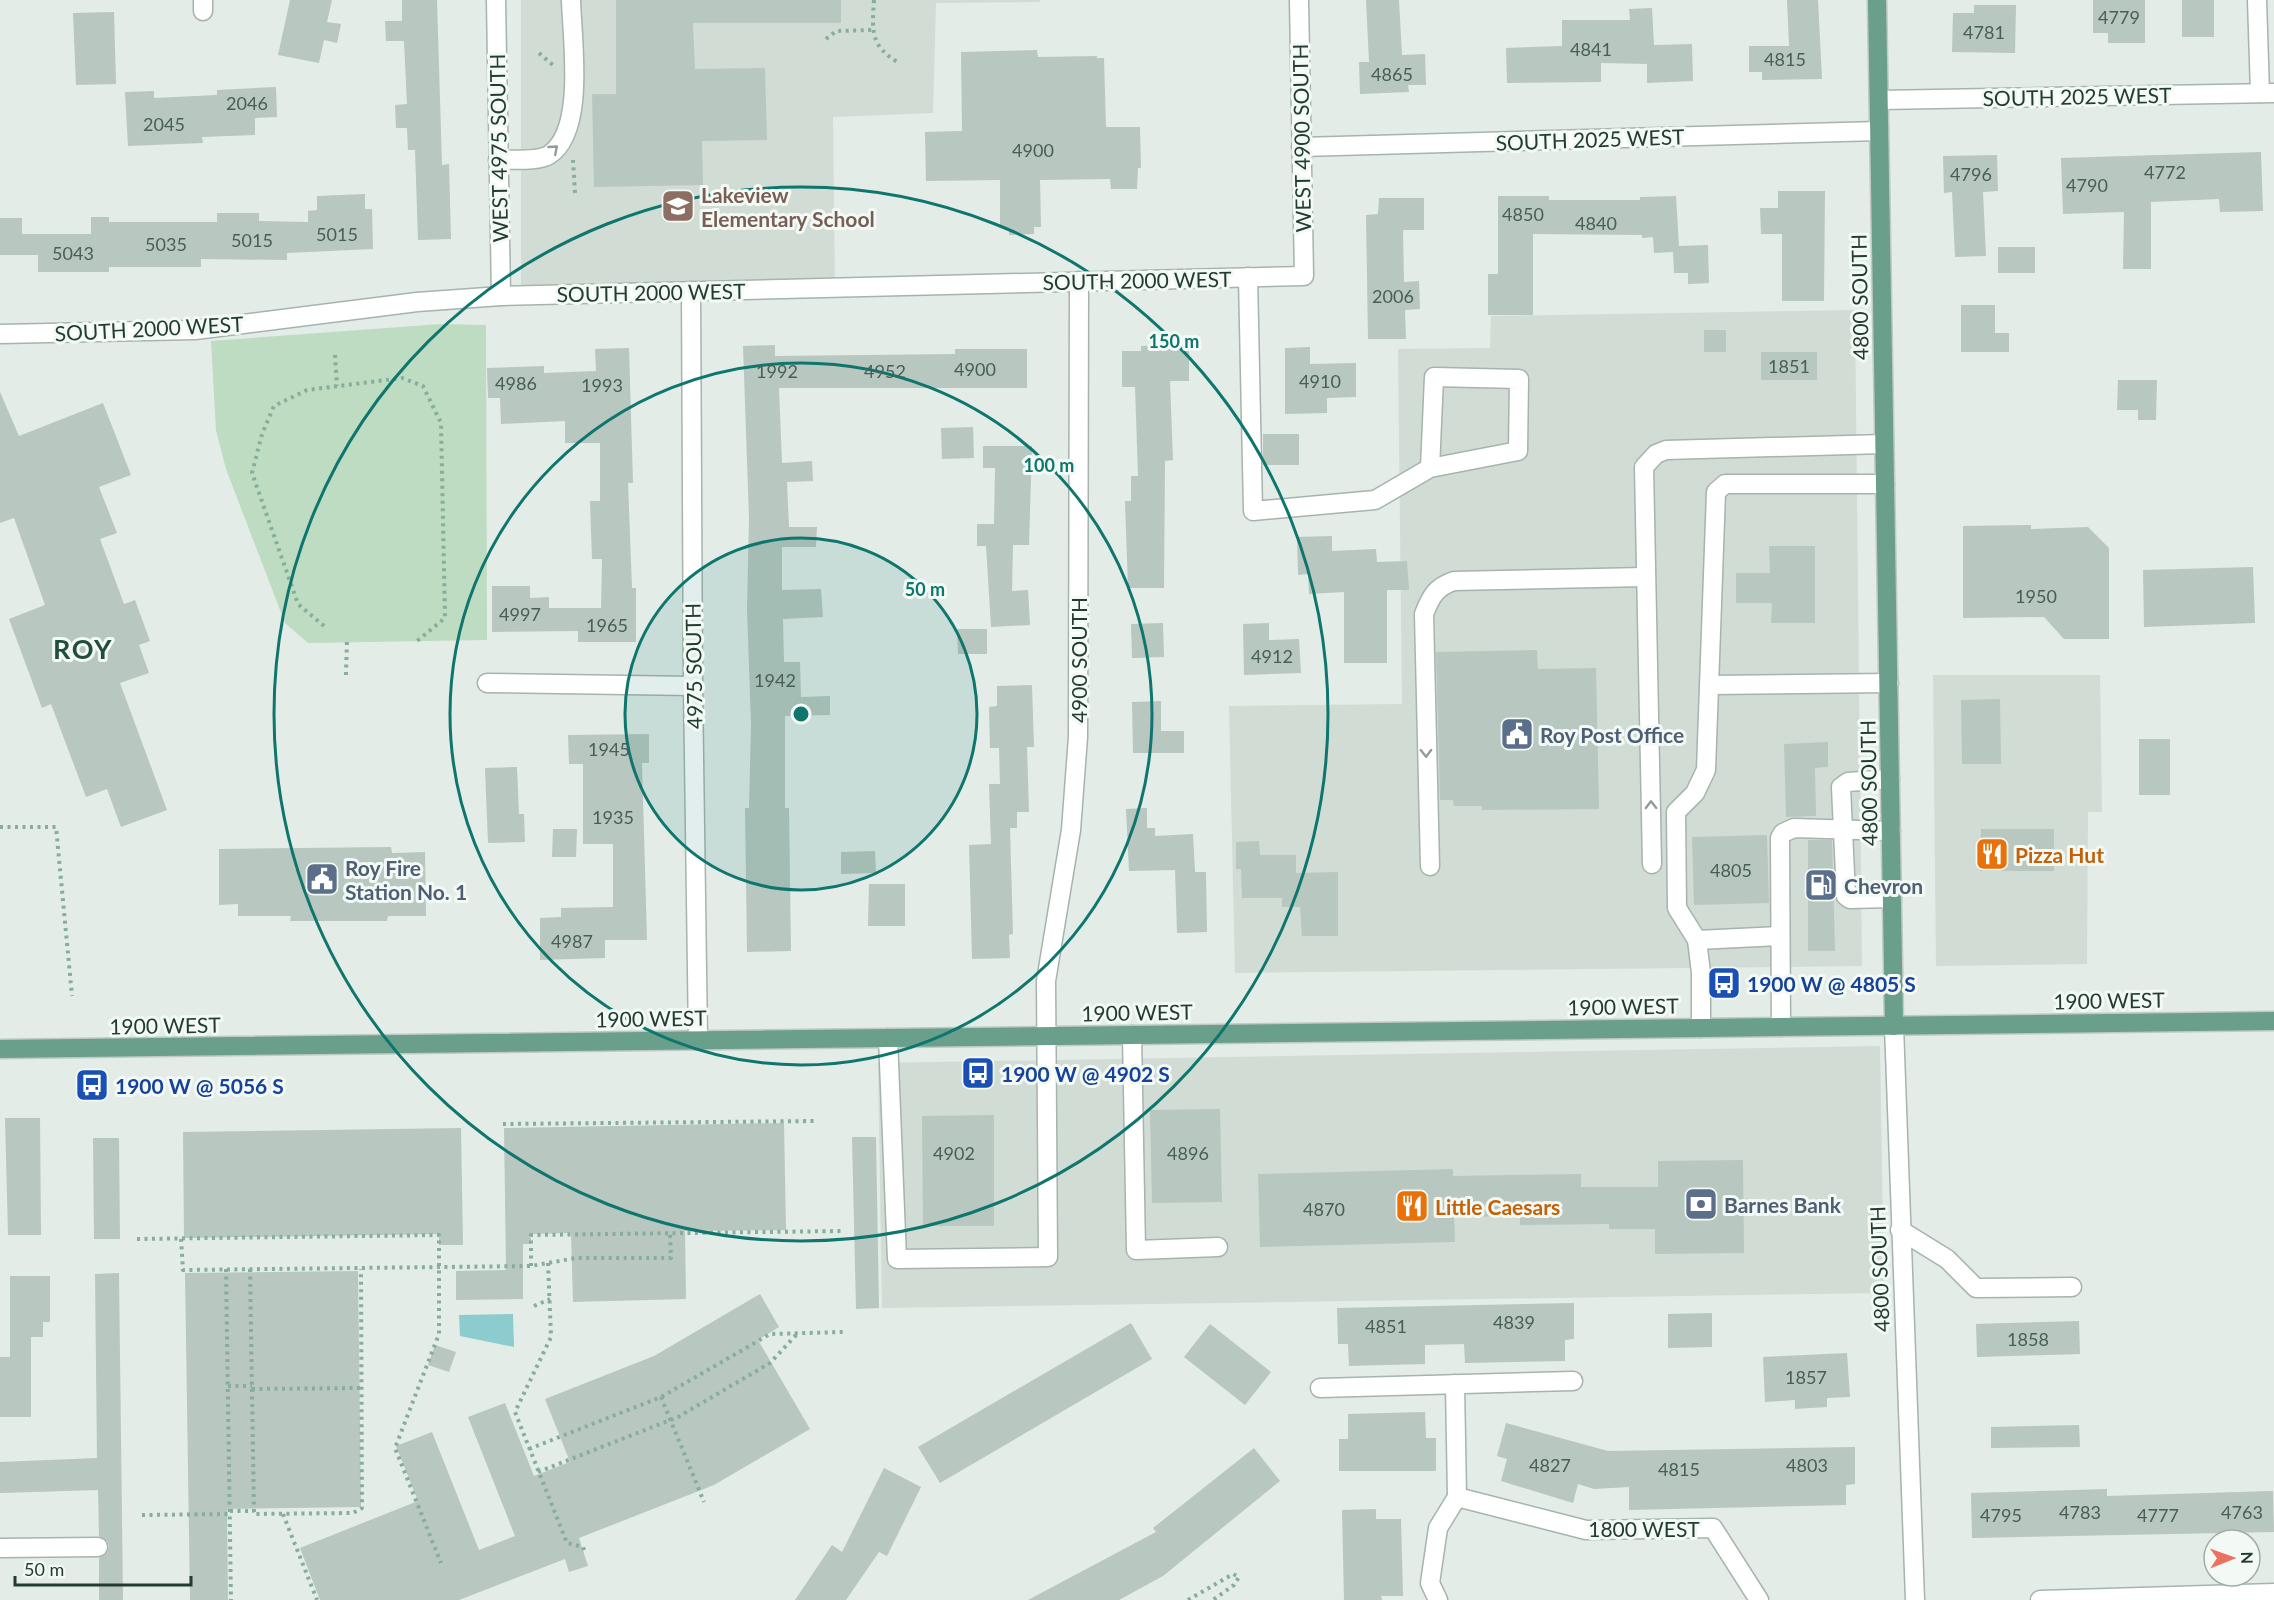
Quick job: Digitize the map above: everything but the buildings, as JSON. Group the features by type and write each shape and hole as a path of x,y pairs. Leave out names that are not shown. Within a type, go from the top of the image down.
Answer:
{"main road":[{"name":"4800 SOUTH","path":"1877,0 1894,1026"},
{"name":"1900 WEST","path":"0,1049 2274,1021"}],"street":[{"name":"WEST 4975 SOUTH","path":"496,0 501,296"},
{"path":"498,160 547,156 560,145 568,132 574,113 572,0"},
{"name":"WEST 4900 SOUTH","path":"1299,0 1304,276"},
{"path":"2257,0 2267,93"},
{"name":"SOUTH 2025 WEST","path":"1880,100 2267,93"},
{"name":"SOUTH 2025 WEST","path":"1302,147 1879,131"},
{"name":"SOUTH 2000 WEST","path":"0,334 195,330 417,302 501,296 1304,276"},
{"path":"1248,277 1253,511 1375,501 1430,468 1518,451 1520,379 1434,377 1430,468"},
{"name":"4900 SOUTH","path":"888,1038 897,1259 1048,1257 1046,981 1071,830 1078,737 1079,282"},
{"name":"4975 SOUTH","path":"691,291 698,1040"},
{"path":"1652,864 1650,678 1642,484 1644,467 1656,454 1666,450 1884,444"},
{"path":"1701,1028 1701,973 1697,940 1677,908 1676,812 1695,793 1706,770 1716,501 1720,486 1885,484"},
{"path":"1430,866 1424,614 1431,596 1441,585 1454,581 1646,577"},
{"path":"487,683 693,686"},
{"path":"1710,685 1889,683"},
{"path":"1890,779 1845,783 1841,787 1846,896 1850,899 1892,898"},
{"path":"1781,1027 1780,838 1783,833 1794,828 1891,831"},
{"path":"1697,940 1780,936"},
{"name":"4800 SOUTH","path":"1894,1026 1900,1230 1916,1600"},
{"path":"1132,1035 1136,1250 1218,1247"},
{"path":"1900,1230 1947,1258 1976,1288 2073,1287"},
{"path":"1320,1388 1573,1381"},
{"path":"1438,1600 1430,1583 1438,1528 1457,1497 1455,1384"},
{"name":"1800 WEST","path":"1457,1497 1586,1530 1713,1528 1759,1600"},
{"path":"0,1548 98,1547"},
{"path":"2040,1600 2274,1593"}],"path":[{"path":"874,0 872,30 885,54 900,63"},
{"path":"826,39 836,31 872,30"},
{"path":"573,150 575,193"},
{"path":"335,355 337,386"},
{"path":"324,626 298,604 252,473 262,434 274,406 307,390 402,378 423,386 441,423 445,618 417,641"},
{"path":"346,675 347,639"},
{"path":"0,827 56,827 72,996"},
{"path":"503,1125 818,1121"},
{"path":"531,1266 531,1235 842,1231"},
{"path":"181,1239 183,1270 361,1269 531,1266 576,1258 670,1258 670,1233"},
{"path":"137,1239 439,1235 439,1334 395,1448 441,1563"},
{"path":"548,1263 551,1337 515,1413 567,1543 583,1547 585,1553"},
{"path":"226,1269 231,1600"},
{"path":"250,1269 254,1514 283,1514 352,1513 362,1508 361,1269"},
{"path":"534,1306 550,1299"},
{"path":"529,1449 661,1397 770,1334 843,1332"},
{"path":"538,1472 671,1420 770,1364 798,1333"},
{"path":"228,1386 362,1388"},
{"path":"661,1397 704,1502"},
{"path":"142,1515 254,1510"},
{"path":"283,1514 317,1600"},
{"path":"1188,1600 1233,1574 1239,1577 1234,1585 1213,1600"}],"shaded area":[{"name":"Lakeview Elementary School","path":"521,0 1040,0 1040,2 936,3 933,113 833,117 835,296 521,302"},
{"path":"1855,310 1862,966 1235,973 1229,706 1402,704 1398,349 1490,348 1491,316"},
{"path":"1933,675 2100,675 2102,812 2088,812 2087,964 1936,966"},
{"path":"1880,1046 1884,1293 882,1308 878,1063"}],"green space":[{"path":"441,324 486,325 487,640 308,643 285,623 226,469 216,430 211,341"}],"water":[{"path":"513,1314 514,1347 460,1336 459,1315"}],"place":[{"name":"Lakeview Elementary School","path":"678,206"},
{"name":"Roy Post Office","path":"1517,734"},
{"name":"Pizza Hut","path":"1992,854"},
{"name":"Roy Fire Station No. 1","path":"322,879"},
{"name":"Chevron","path":"1821,885"},
{"name":"1900 W @ 4805 S","path":"1724,983"},
{"name":"1900 W @ 4902 S","path":"978,1073"},
{"name":"1900 W @ 5056 S","path":"92,1085"},
{"name":"Barnes Bank","path":"1701,1204"},
{"name":"Little Caesars","path":"1412,1206"}],"district":[{"name":"ROY","path":"83,648"}]}
